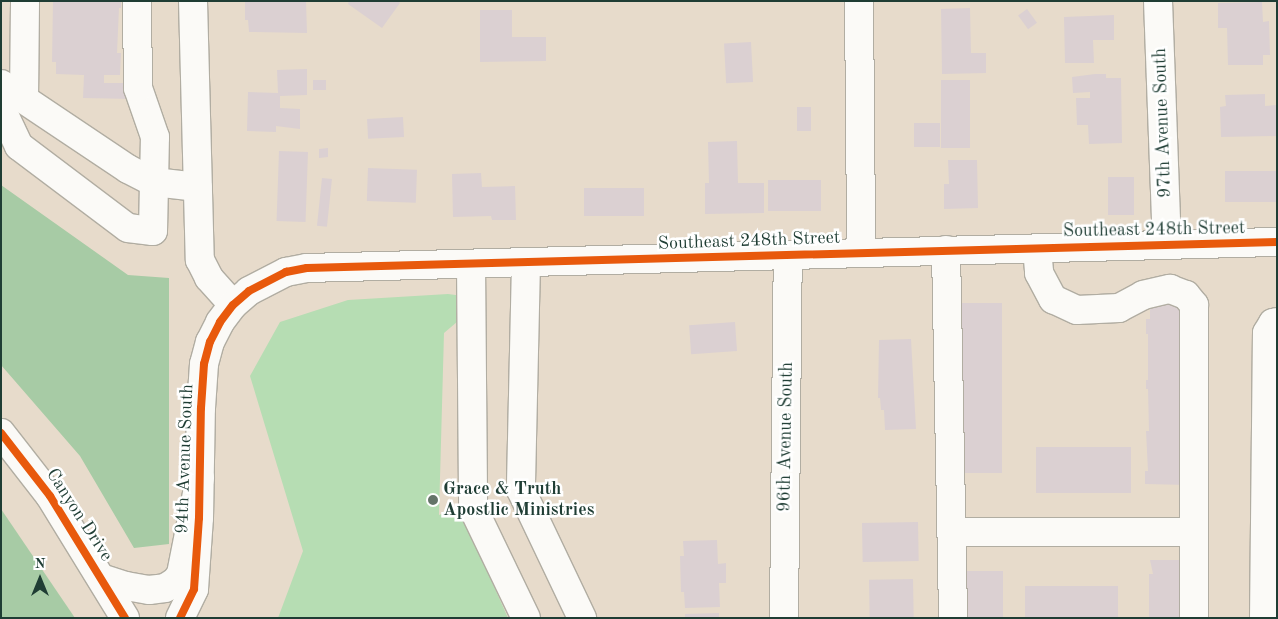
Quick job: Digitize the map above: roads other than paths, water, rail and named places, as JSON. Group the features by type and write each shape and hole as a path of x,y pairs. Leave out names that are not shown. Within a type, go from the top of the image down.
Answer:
{"street":[{"path":"25,1 12,104 19,146 128,228 153,231 155,137 138,88 136,1"},
{"path":"193,1 200,260 209,278 234,305"},
{"path":"859,1 861,252"},
{"name":"97th Avenue South","path":"1158,1 1167,244"},
{"path":"1,84 12,104 128,169 154,182 198,187"},
{"name":"Southeast 248th Street","path":"234,305 249,291 267,280 286,272 307,268 788,257 861,252 1277,242"},
{"path":"1037,248 1039,273 1053,298 1077,310 1119,308 1143,295 1170,289 1186,295 1194,305 1194,618"},
{"path":"946,250 953,618"},
{"name":"96th Avenue South","path":"784,618 788,257"},
{"path":"526,263 521,490 582,618"},
{"path":"471,264 473,508 526,618"},
{"name":"94th Avenue South","path":"180,618 194,589 199,518 204,364 216,329 234,305"},
{"path":"1264,618 1271,534 1267,333 1273,323 1277,322"},
{"name":"Canyon Drive","path":"1,433 50,496 125,618"},
{"path":"101,578 126,586 150,590 165,588 176,581 181,574 200,478"},
{"path":"199,518 203,618"},
{"path":"952,532 1194,532"}],"place":[{"name":"Grace & Truth Apostlic Ministries","path":"433,500"}]}
